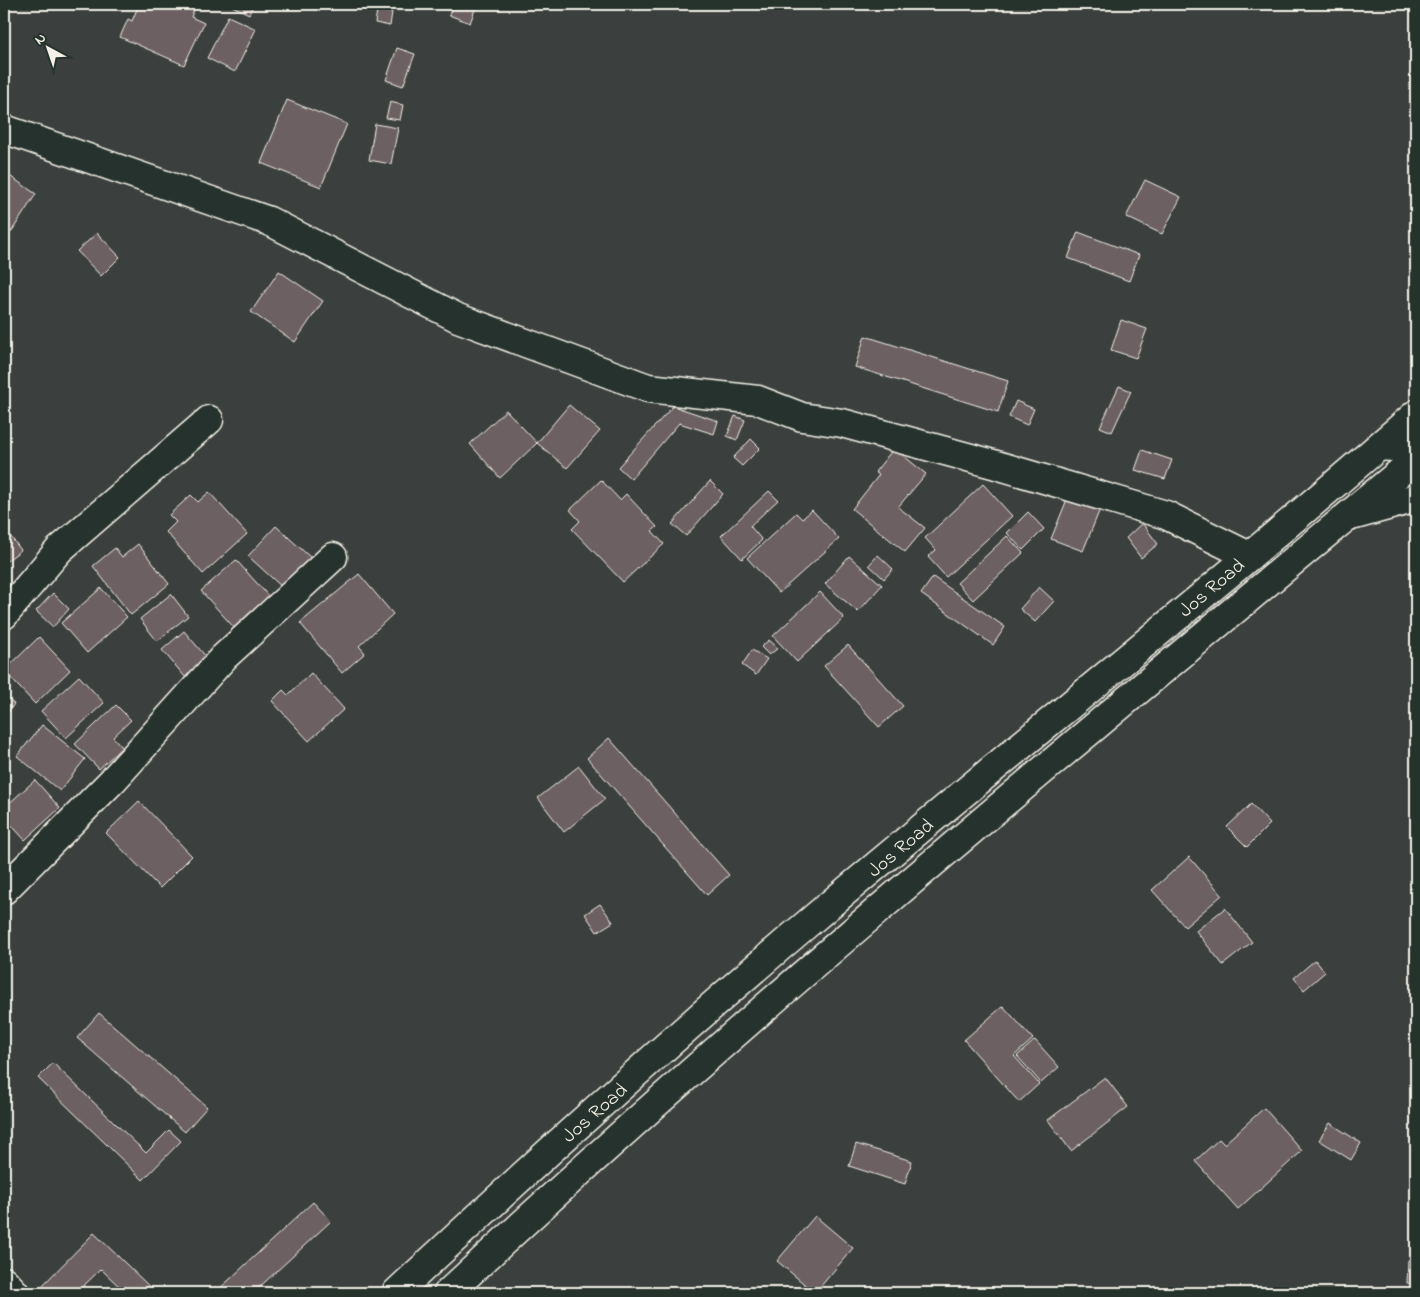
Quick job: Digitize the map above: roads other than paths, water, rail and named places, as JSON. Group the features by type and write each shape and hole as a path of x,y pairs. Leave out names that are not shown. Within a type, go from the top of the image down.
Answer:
{"main road":[{"path":"4,129 269,221 458,318 648,388 758,400 802,417 842,423 993,464 1166,515 1249,556"},
{"name":"Jos Road","path":"396,1293 523,1174 812,920 1249,556 1416,414"},
{"path":"4,614 59,550 209,420"},
{"path":"1380,446 1416,449"},
{"name":"Jos Road","path":"448,1293 550,1198 839,944 1416,459"},
{"path":"1346,517 1416,498"},
{"path":"4,890 113,780 224,657 333,557"},
{"path":"4,1281 14,1293"}]}
